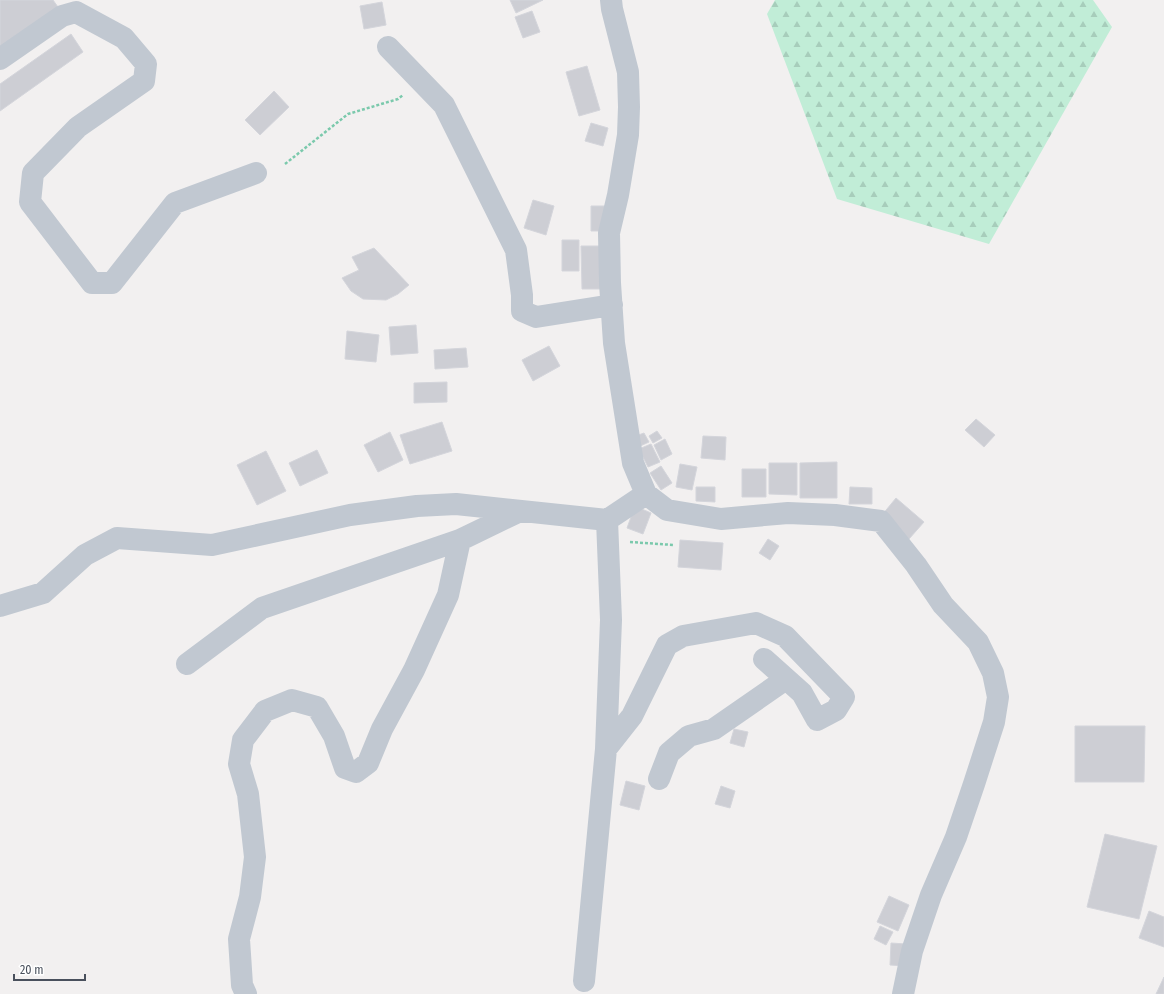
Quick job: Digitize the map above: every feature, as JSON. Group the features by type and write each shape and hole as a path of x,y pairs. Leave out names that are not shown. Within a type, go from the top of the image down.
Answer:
{"street":[{"path":"611,0 628,72 629,107 628,135 618,195 609,233 614,343 633,464 646,494 667,510 721,519 788,513 835,515 881,521 916,565 943,605 978,642 993,673 998,697 994,722 956,837 928,902 912,951 903,994"},
{"path":"0,59 62,16 76,12 124,38 146,64 144,81 78,127 33,173 30,202 92,283 112,284 175,204 256,173"},
{"path":"388,47 444,105 516,250 522,295 522,311 536,317 612,305"},
{"path":"584,981 606,749 611,620 608,530 646,494"},
{"path":"0,606 43,594 84,555 117,538 212,545 350,515 417,506 456,504 520,511 608,530"},
{"path":"187,664 262,608 460,540 520,511"},
{"path":"246,994 242,985 239,939 250,897 255,857 248,794 239,764 243,740 265,711 292,700 317,708 334,736 345,768 356,772 368,762 382,729 414,670 448,595 460,540"},
{"path":"606,749 632,716 667,645 683,636 756,623 785,636 844,697 836,710 817,720 802,693 764,659"},
{"path":"659,778 669,753 689,736 714,729 786,679"}],"path":[{"path":"285,164 348,114 398,99 418,78"},
{"path":"608,530 674,546"}],"green space":[{"path":"775,0 1093,0 1112,27 989,244 837,199 767,14"}],"building":[{"path":"0,0 53,0 58,7 0,51"},
{"path":"510,0 543,0 516,13"},
{"path":"382,2 386,25 364,29 360,6"},
{"path":"532,11 540,32 523,38 515,17"},
{"path":"71,34 83,52 0,111 0,84"},
{"path":"587,66 600,110 579,116 566,72"},
{"path":"274,91 289,107 260,135 245,120"},
{"path":"591,123 608,128 603,146 585,141"},
{"path":"533,200 554,206 546,235 524,228"},
{"path":"591,206 606,206 606,231 591,231"},
{"path":"562,240 579,240 579,271 562,271"},
{"path":"581,246 601,246 602,289 582,289"},
{"path":"374,248 409,285 398,294 386,300 363,299 351,291 342,278 359,270 352,257"},
{"path":"416,325 418,353 391,355 389,327"},
{"path":"347,331 379,335 376,362 345,359"},
{"path":"549,346 560,366 533,381 522,360"},
{"path":"466,348 468,367 435,369 434,350"},
{"path":"447,382 447,402 414,403 414,383"},
{"path":"976,419 995,435 984,447 965,430"},
{"path":"442,422 452,451 410,464 400,435"},
{"path":"657,431 662,438 653,443 649,436"},
{"path":"390,432 403,460 378,472 364,445"},
{"path":"644,433 649,442 638,447 633,437"},
{"path":"703,436 726,437 725,460 701,458"},
{"path":"665,439 672,454 661,460 654,445"},
{"path":"651,444 660,462 648,467 639,449"},
{"path":"317,450 328,473 300,486 289,463"},
{"path":"266,451 286,491 257,505 237,465"},
{"path":"837,462 837,498 800,498 800,463"},
{"path":"769,463 797,463 797,495 769,494"},
{"path":"680,464 697,467 692,490 676,487"},
{"path":"661,466 672,483 661,490 650,473"},
{"path":"742,469 766,469 766,497 742,497"},
{"path":"696,487 715,487 715,502 696,501"},
{"path":"850,487 872,488 872,504 849,504"},
{"path":"896,498 924,522 909,539 882,515"},
{"path":"635,506 651,513 643,534 627,528"},
{"path":"768,539 779,546 770,560 759,553"},
{"path":"680,540 723,543 721,570 678,567"},
{"path":"1075,726 1145,726 1144,782 1075,782"},
{"path":"734,729 748,732 744,747 730,743"},
{"path":"626,781 645,786 639,810 620,805"},
{"path":"721,786 735,791 730,808 715,804"},
{"path":"1105,834 1157,846 1139,919 1087,907"},
{"path":"889,896 909,905 898,931 877,922"},
{"path":"1149,911 1164,917 1164,947 1139,938"},
{"path":"880,926 893,932 886,945 874,939"},
{"path":"891,943 906,944 905,966 890,965"},
{"path":"1164,977 1164,994 1156,994"}]}
